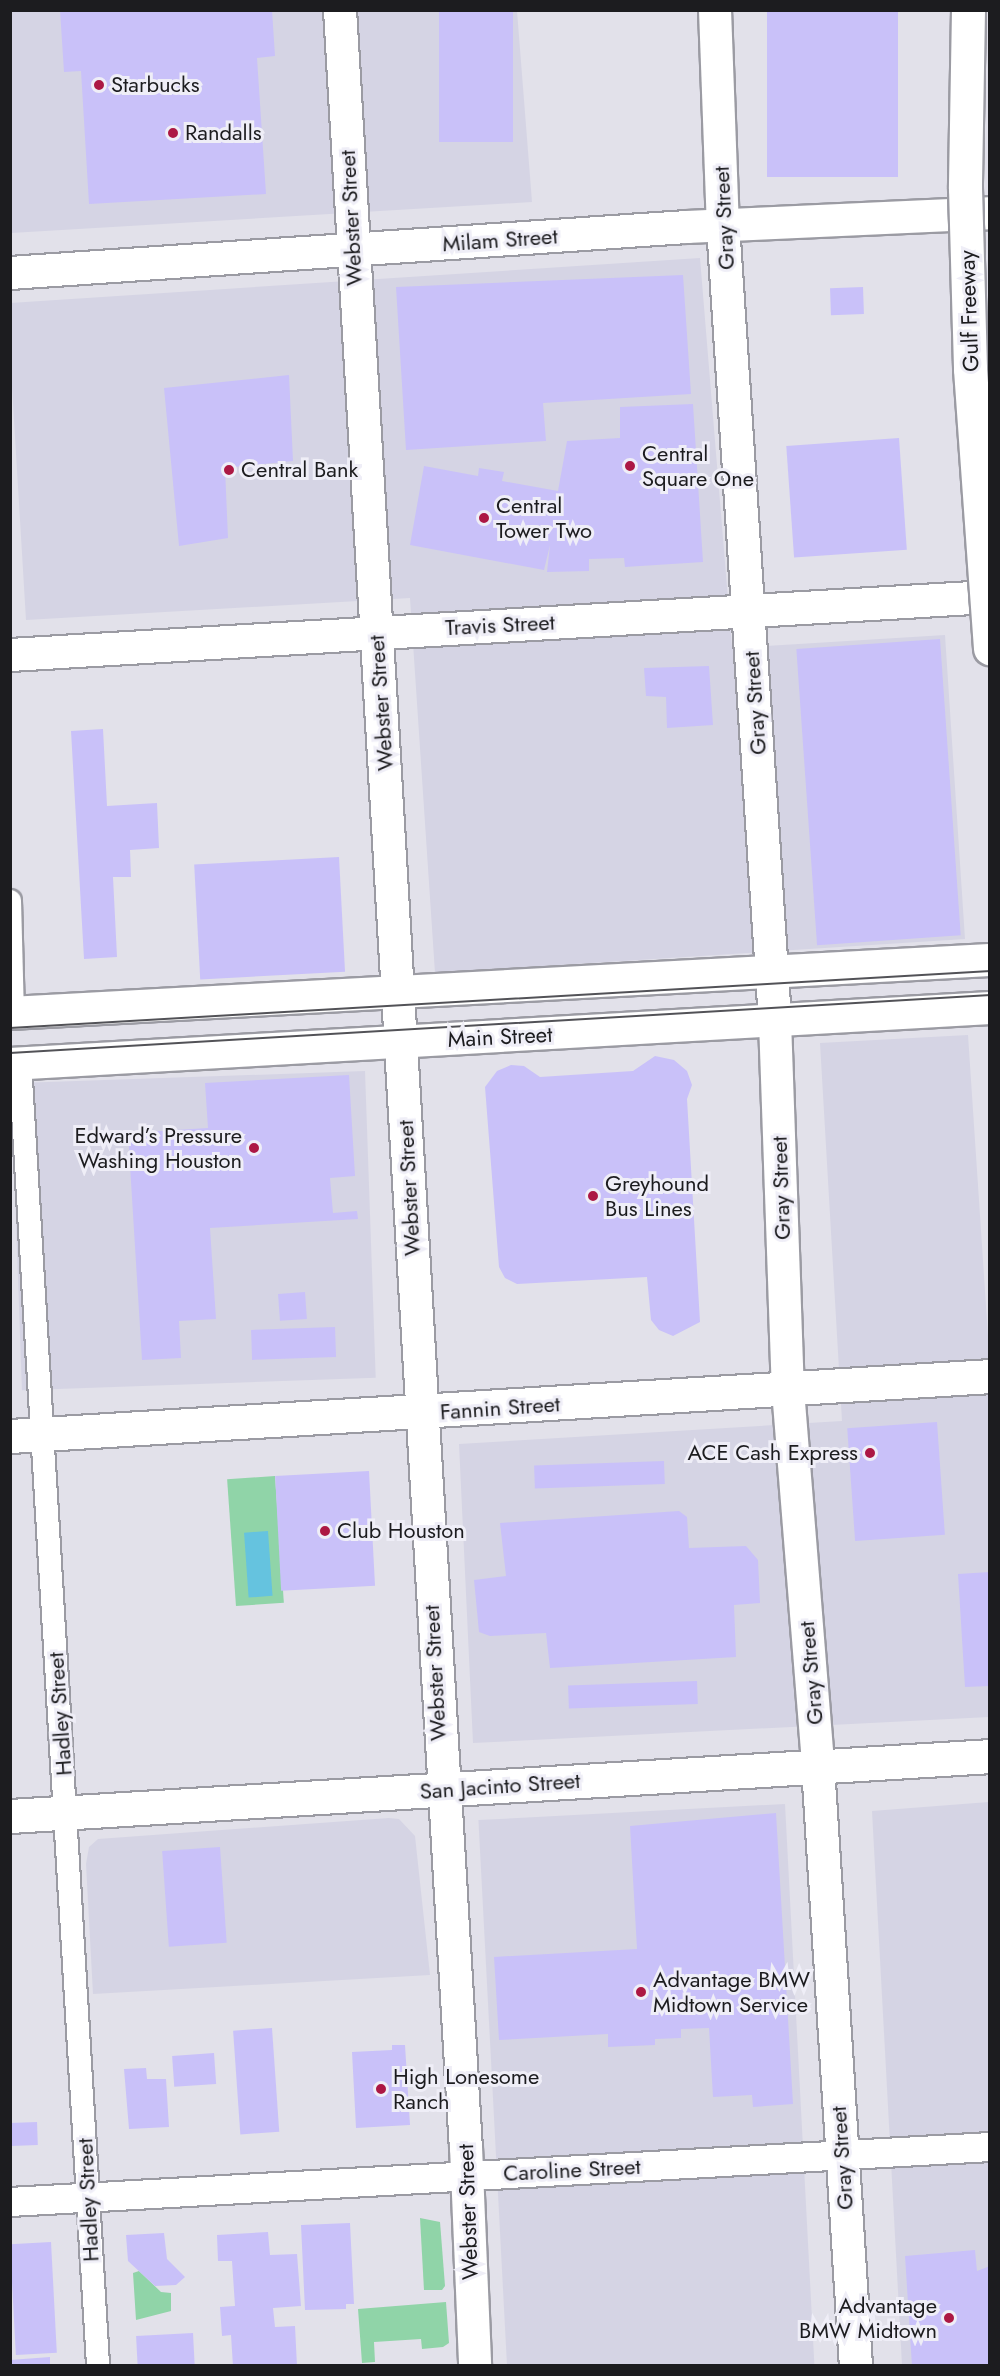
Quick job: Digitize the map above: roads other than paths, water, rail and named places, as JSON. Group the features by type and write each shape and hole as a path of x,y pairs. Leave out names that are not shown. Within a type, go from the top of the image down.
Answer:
{"main road":[{"name":"Webster Street","path":"340,10 402,1043 420,1413 475,2366"},
{"name":"Gray Street","path":"715,10 723,225 775,1021 788,1390 818,1766 856,2366"},
{"name":"Gulf Freeway","path":"968,10 965,188 970,369 990,648"},
{"name":"Milam Street","path":"10,273 723,225 990,213"},
{"name":"Travis Street","path":"10,655 377,630 749,614 990,597"},
{"path":"12,1013 771,974 990,960"},
{"name":"Main Street","path":"15,1064 990,1008"},
{"name":"Fannin Street","path":"10,1436 420,1413 990,1376"},
{"name":"San Jacinto Street","path":"10,1816 990,1756"}],"street":[{"path":"10,901 12,1013"},
{"name":"Hadley Street","path":"15,1064 67,1813 98,2366"},
{"name":"Caroline Street","path":"10,2202 990,2146"}],"water":[{"path":"268,1531 273,1596 249,1598 244,1533"}],"tram line":[{"path":"10,1028 990,971"},
{"path":"10,1053 990,995"}],"place":[{"name":"Starbucks","path":"99,85"},
{"name":"Randalls","path":"173,133"},
{"name":"Central Square One","path":"630,466"},
{"name":"Central Bank","path":"229,470"},
{"name":"Central Tower Two","path":"484,518"},
{"name":"Edward’s Pressure Washing Houston","path":"254,1148"},
{"name":"Greyhound Bus Lines","path":"593,1196"},
{"name":"ACE Cash Express","path":"870,1453"},
{"name":"Club Houston","path":"325,1531"},
{"name":"Advantage BMW Midtown Service","path":"641,1992"},
{"name":"High Lonesome Ranch","path":"381,2089"},
{"name":"Advantage BMW Midtown","path":"949,2318"}]}
